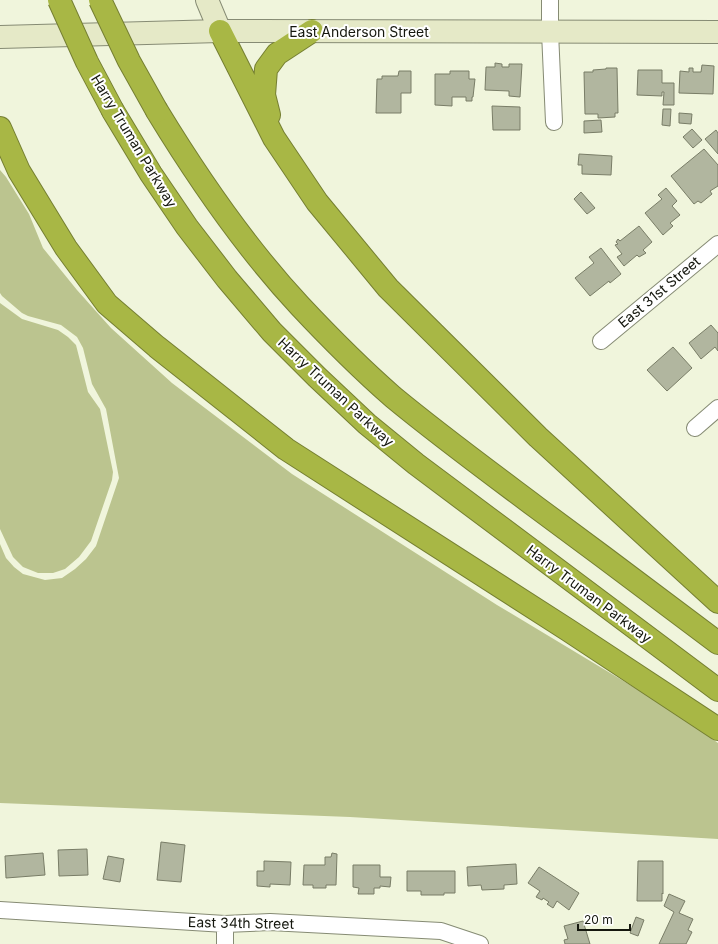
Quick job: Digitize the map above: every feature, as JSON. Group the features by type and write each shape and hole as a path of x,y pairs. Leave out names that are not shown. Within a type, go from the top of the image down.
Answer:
{"highway":[{"name":"Harry Truman Parkway","path":"58,0 87,62 113,111 151,174 187,227 227,279 272,332 367,424 416,464 718,690"},
{"path":"100,0 129,61 157,111 194,170 218,205 256,255 300,306 343,350 392,396 440,434 718,643"},
{"path":"220,31 274,138 317,202 388,288 538,437 718,602"},
{"path":"274,138 264,95 266,69 277,54 312,31"},
{"path":"0,128 10,166 66,248 107,304 163,352 286,449 568,630 718,729"}],"main road":[{"path":"207,0 220,31"},
{"name":"East Anderson Street","path":"0,37 220,31 718,32"}],"street":[{"path":"550,0 554,122"},
{"name":"East 31st Street","path":"601,341 718,244"},
{"path":"694,428 718,408"},
{"name":"East 34th Street","path":"0,910 225,924 270,922 441,931 480,944"},
{"path":"225,924 225,944"}],"green space":[{"path":"0,170 29,214 43,248 77,290 111,328 172,383 292,474 497,605 670,709 718,743 718,839 350,817 0,803 0,544 6,558 23,574 45,580 62,578 86,559 96,546 119,478 106,409 92,384 83,348 77,337 61,325 22,313 0,293"},
{"path":"0,303 22,319 58,330 76,345 88,392 100,409 113,472 112,480 91,541 79,557 65,569 53,573 38,573 23,567 13,557 0,529"}],"building":[{"path":"495,63 502,64 502,67 509,67 509,64 522,64 520,97 509,96 509,91 485,90 486,67 495,67"},
{"path":"702,65 714,66 713,94 679,93 680,71 689,72 689,68 693,68 693,72 701,72"},
{"path":"617,68 618,113 615,113 615,117 598,118 598,114 585,114 584,72 593,72 593,70"},
{"path":"638,70 662,70 662,83 674,83 674,105 663,105 664,92 662,92 662,96 637,95"},
{"path":"399,71 411,71 411,93 401,93 401,113 376,113 377,79 382,79 382,76 398,76"},
{"path":"450,71 469,71 469,79 475,79 472,101 466,101 466,97 452,97 452,106 435,105 435,74 450,74"},
{"path":"492,106 520,107 520,130 493,130"},
{"path":"663,109 671,109 670,126 662,125"},
{"path":"679,113 692,114 691,124 679,123"},
{"path":"601,120 602,132 584,133 584,121"},
{"path":"692,129 702,140 693,148 683,137"},
{"path":"716,130 718,133 718,154 705,139"},
{"path":"704,149 718,165 718,186 710,191 712,194 701,203 698,201 694,204 671,176"},
{"path":"579,154 612,156 611,175 582,174 582,165 578,165"},
{"path":"666,188 677,201 672,206 680,215 670,223 673,226 663,235 645,213 662,199 658,195"},
{"path":"581,192 595,208 587,214 574,199"},
{"path":"639,226 652,242 643,250 646,253 639,257 637,255 624,266 617,257 622,254 615,245 618,244 616,242 618,239 620,241"},
{"path":"601,248 621,274 610,283 609,281 590,296 575,278 594,263 589,257"},
{"path":"711,325 718,333 718,351 715,347 701,359 689,343"},
{"path":"673,347 692,368 667,391 647,370"},
{"path":"161,842 185,845 181,882 157,880"},
{"path":"87,849 88,875 59,876 58,850"},
{"path":"43,853 45,875 6,878 5,856"},
{"path":"332,853 337,854 336,885 326,885 326,888 313,888 313,885 303,885 304,865 325,865 325,857 331,857"},
{"path":"108,856 124,859 120,882 103,879"},
{"path":"264,861 291,862 290,885 270,884 270,887 257,886 257,871 264,871"},
{"path":"638,861 663,861 662,901 637,901"},
{"path":"516,864 517,884 504,885 504,889 482,890 481,885 468,886 467,867"},
{"path":"353,865 380,865 380,877 391,877 390,887 380,886 380,888 374,888 374,894 358,894 359,888 353,887"},
{"path":"539,867 579,893 569,910 557,901 553,908 547,904 549,902 543,898 542,900 536,897 540,891 528,883"},
{"path":"407,871 455,871 455,893 444,893 444,895 421,895 421,891 407,891"},
{"path":"669,894 685,901 679,913 693,919 688,930 692,932 686,944 659,944 674,912 664,906"},
{"path":"636,917 644,920 638,936 630,933"},
{"path":"583,921 590,944 565,944 564,940 568,939 564,926"}]}
